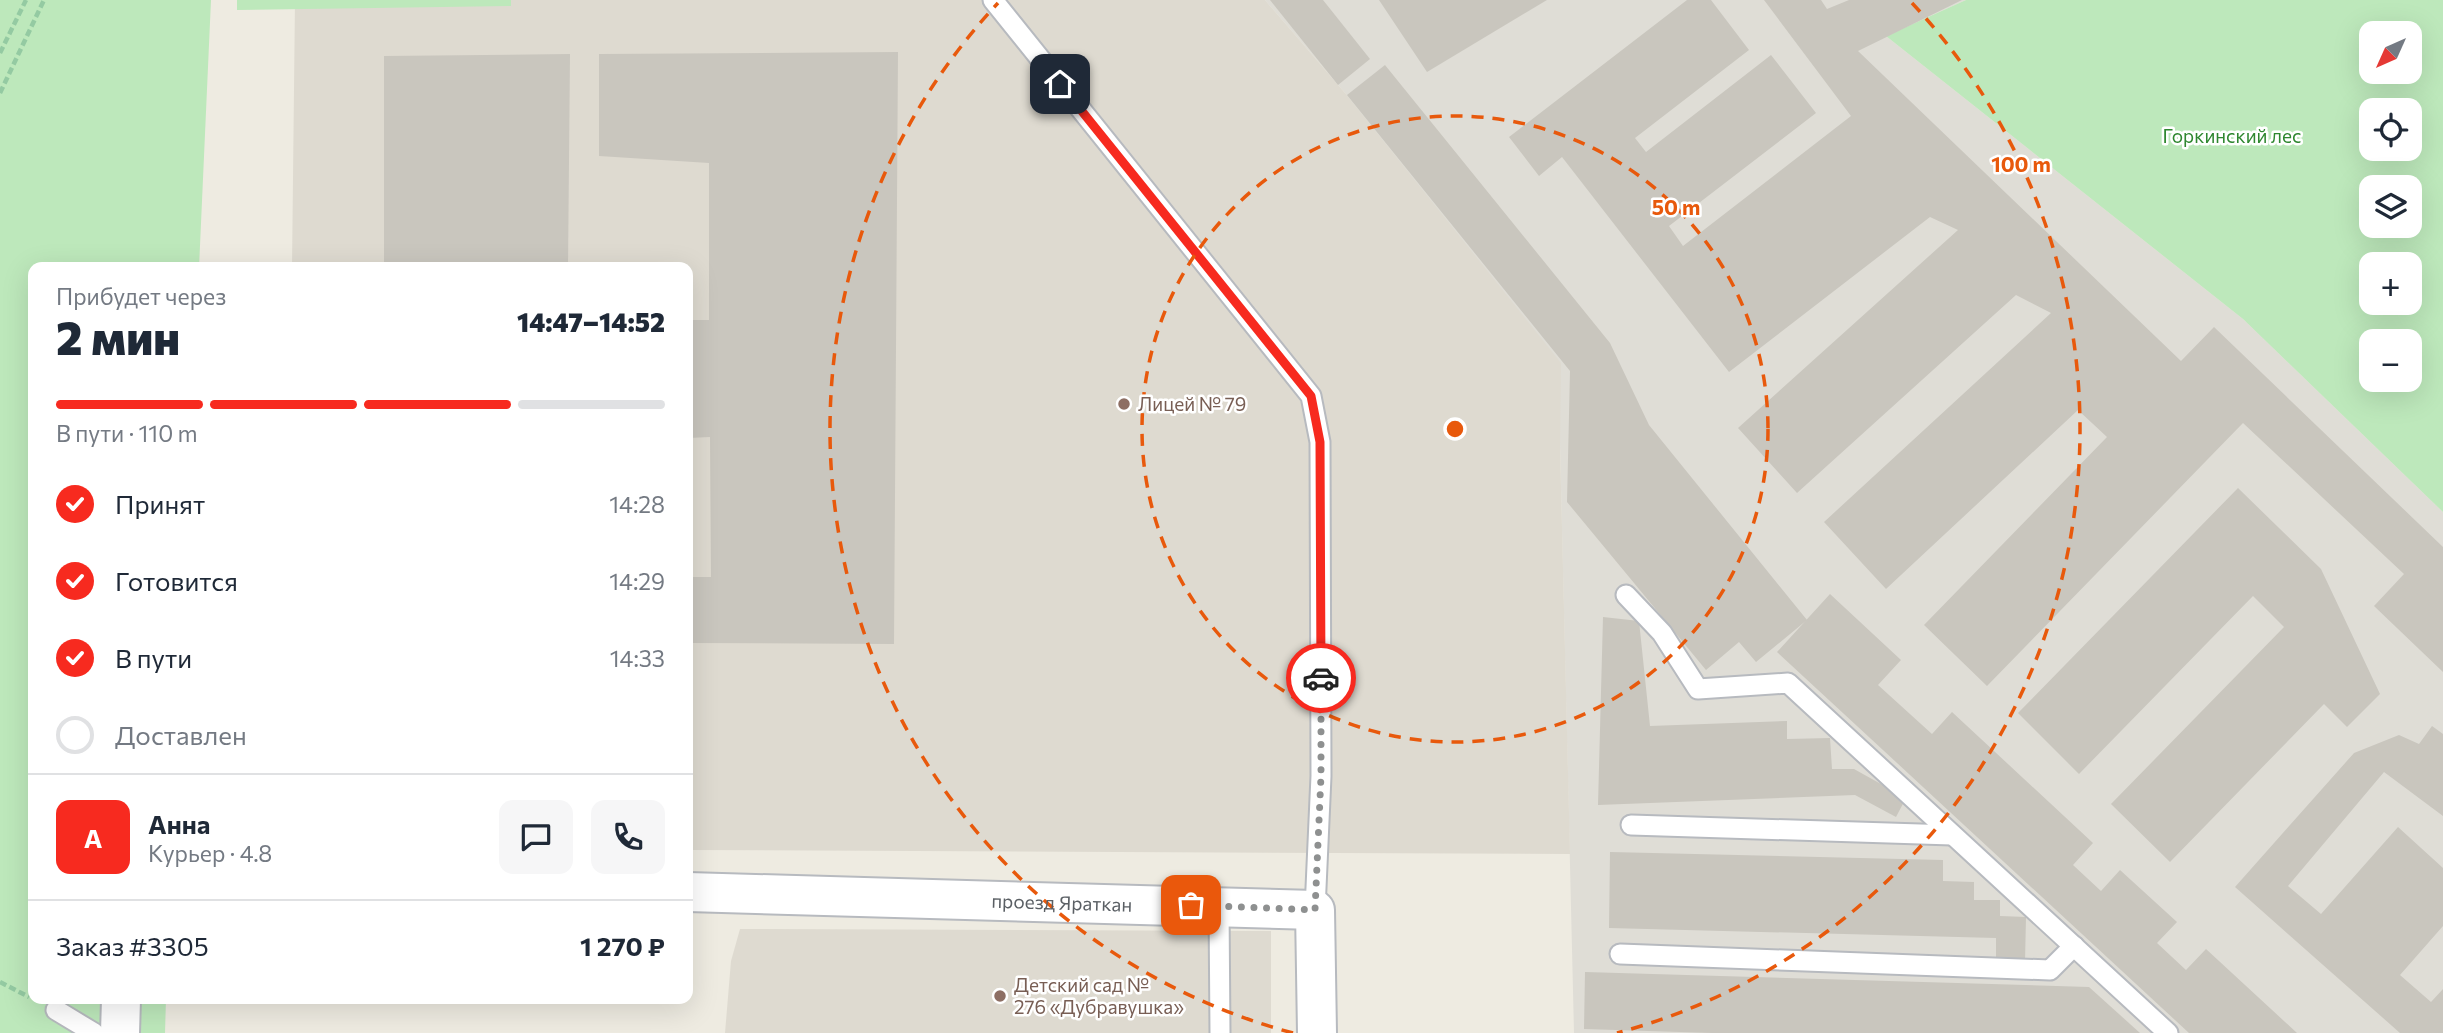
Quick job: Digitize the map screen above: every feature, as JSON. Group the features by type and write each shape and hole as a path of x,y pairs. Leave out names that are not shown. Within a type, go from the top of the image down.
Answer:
{"street":[{"name":"проезд Яраткан","path":"693,892 1315,910"},
{"path":"1315,910 1317,1033"},
{"path":"120,1033 121,1004"}],"lane":[{"path":"993,0 1311,396 1320,442 1321,776 1315,910"},
{"path":"1626,596 1662,633 1698,689 1788,683 2168,1033"},
{"path":"1631,825 1952,835"},
{"path":"1219,906 1220,1033"},
{"path":"1620,954 2050,970 2074,946"},
{"path":"56,1010 94,1033"}],"path":[{"path":"0,53 26,0"},
{"path":"0,93 44,0"},
{"path":"0,982 28,996"}],"shaded area":[{"name":"Лицей № 79","path":"295,0 1265,0 1345,93 1561,363 1560,445 1570,854 693,850 693,262 292,262"},
{"path":"1265,0 1966,0 1886,36 2243,319 2443,512 2443,1033 1574,1033 1560,445 1345,93"},
{"name":"Детский сад № 276 «Дубравушка»","path":"740,929 1271,931 1271,1033 725,1033 731,961"}],"green space":[{"path":"0,0 211,0 199,262 28,262 28,1004 166,1004 165,1033 0,1033"},
{"path":"237,0 511,0 511,6 237,10"},
{"name":"Горкинский лес","path":"1966,0 2443,0 2443,512 2243,319 1886,36"}],"building":[{"path":"1270,0 1323,0 1370,59 1338,85"},
{"path":"1379,0 1547,0 1427,72"},
{"path":"1687,0 1711,0 1749,50 1635,138 1646,152 1771,55 1816,113 1669,226 1683,246 1851,116 1764,0 1821,0 1827,9 1849,0 1962,0 1858,51 2181,361 2214,327 2443,547 2443,672 2374,606 2404,574 2243,423 1987,686 1924,625 2107,437 2078,410 1886,589 1824,522 2051,313 2016,295 1797,493 1738,428 1958,230 1930,217 1729,372 1562,157 1539,176 1509,137"},
{"path":"898,52 894,644 693,643 693,577 711,577 710,437 693,438 693,320 709,320 709,163 599,156 599,54"},
{"path":"570,54 568,262 384,262 384,56"},
{"path":"1385,65 1610,343 1649,425 1807,620 1756,662 1739,642 1706,670 1567,502 1570,371 1347,95"},
{"path":"2238,488 2321,569 2380,694 2347,727 2324,704 2170,862 2111,804 2284,627 2253,596 2079,774 2018,713"},
{"path":"1830,594 1901,660 1878,685 1932,734 1952,712 2093,843 2073,865 2101,891 2120,870 2177,922 2157,943 2186,970 2206,949 2297,1033 2189,1033 1777,652"},
{"path":"1603,617 1639,621 1650,726 1787,721 1787,739 1830,738 1832,769 1854,769 1906,798 1896,817 1855,795 1598,805"},
{"path":"2432,726 2443,734 2443,816 2384,772 2288,886 2321,914 2398,827 2443,868 2443,926 2400,975 2431,1002 2443,989 2443,1033 2400,1033 2235,887 2354,753 2399,735 2419,744"},
{"path":"1610,852 1943,860 1943,881 1974,882 1974,900 2000,900 2000,916 2026,917 2025,962 1996,961 1996,938 1609,928"},
{"path":"1585,972 2089,987 2140,1033 1712,1033 1584,1029"}],"way so far":[{"path":"1191,905 1315,910 1321,776 1321,678"}],"place":[{"name":"Лицей № 79","path":"1124,404"},
{"name":"Детский сад № 276 «Дубравушка»","path":"1000,996"}],"route":[{"path":"1060,84 1311,396 1320,442 1321,678"}]}
